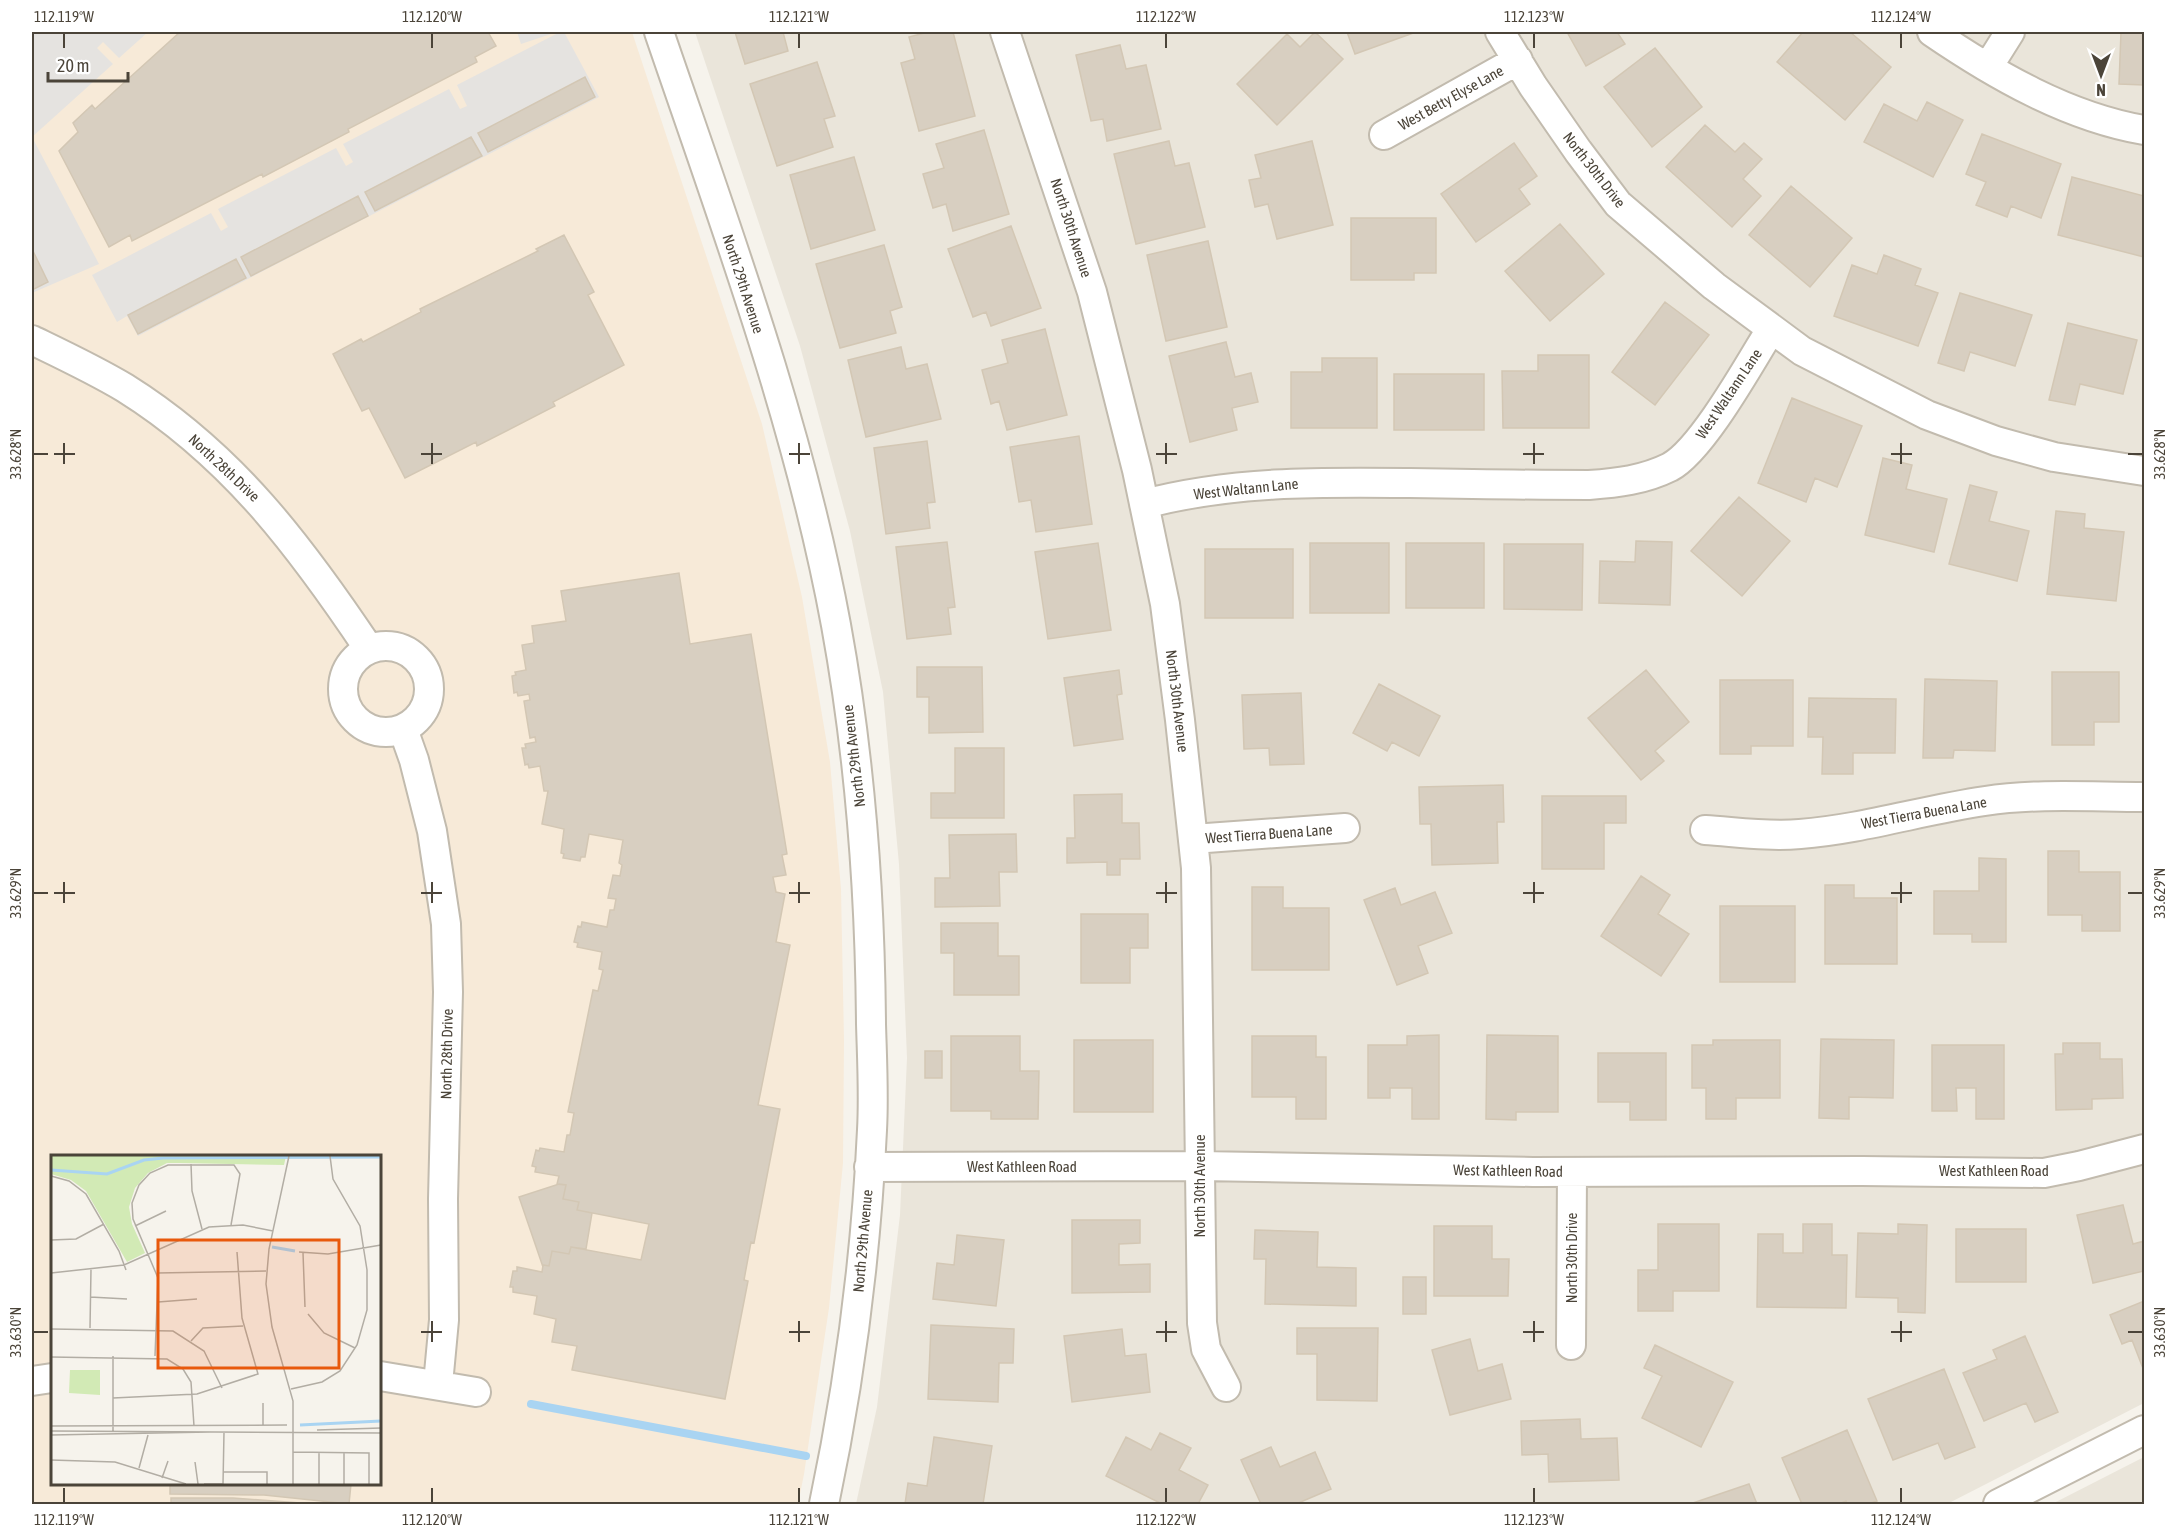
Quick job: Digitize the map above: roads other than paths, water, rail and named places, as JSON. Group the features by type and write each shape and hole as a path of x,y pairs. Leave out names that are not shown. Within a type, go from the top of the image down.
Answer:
{"street":[{"name":"North 29th Avenue","path":"659,32 759,330 805,490 836,624 856,766 869,919 872,1127 851,1358 824,1504"},
{"name":"North 30th Avenue","path":"1005,32 1092,292 1144,504 1165,604 1196,868 1202,1323 1206,1349 1226,1387"},
{"name":"North 30th Drive","path":"1500,32 1533,86 1618,204 1714,286 1771,329"},
{"path":"1932,32 1988,67 2069,109 2130,128 2145,130"},
{"path":"1988,67 2010,32"},
{"name":"West Betty Elyse Lane","path":"1384,135 1518,60"},
{"name":"West Waltann Lane","path":"1144,504 1168,498 1247,487 1307,482 1589,485 1633,481 1672,466 1694,444 1720,411 1771,329"},
{"path":"1771,329 1802,351 1927,415 1996,441 2054,457 2145,471"},
{"name":"North 28th Drive","path":"32,340 125,388 177,424 223,464 267,509 325,582 369,649"},
{"path":"395,646 407,650 417,658 425,670 430,683 429,698 424,711 415,722 403,729 390,733 376,732 363,726 352,717 345,706 342,693 343,679 348,666 369,649 395,646"},
{"name":"North 28th Drive","path":"403,729 414,760 432,831 446,924 448,992 443,1199 444,1320 438,1384"},
{"name":"West Tierra Buena Lane","path":"1705,830 1752,834 1800,834 1900,819 1984,801 2033,797 2145,797"},
{"name":"West Tierra Buena Lane","path":"1193,839 1345,828"},
{"name":"West Kathleen Road","path":"869,1167 1200,1166 1572,1172 2044,1173 2145,1149"},
{"name":"North 30th Drive","path":"1570,1345 1572,1172"},
{"path":"381,1376 476,1392"},
{"path":"32,1381 51,1378"},
{"path":"1998,1504 2145,1430"}],"waterway":[{"path":"531,1404 806,1456"}]}
